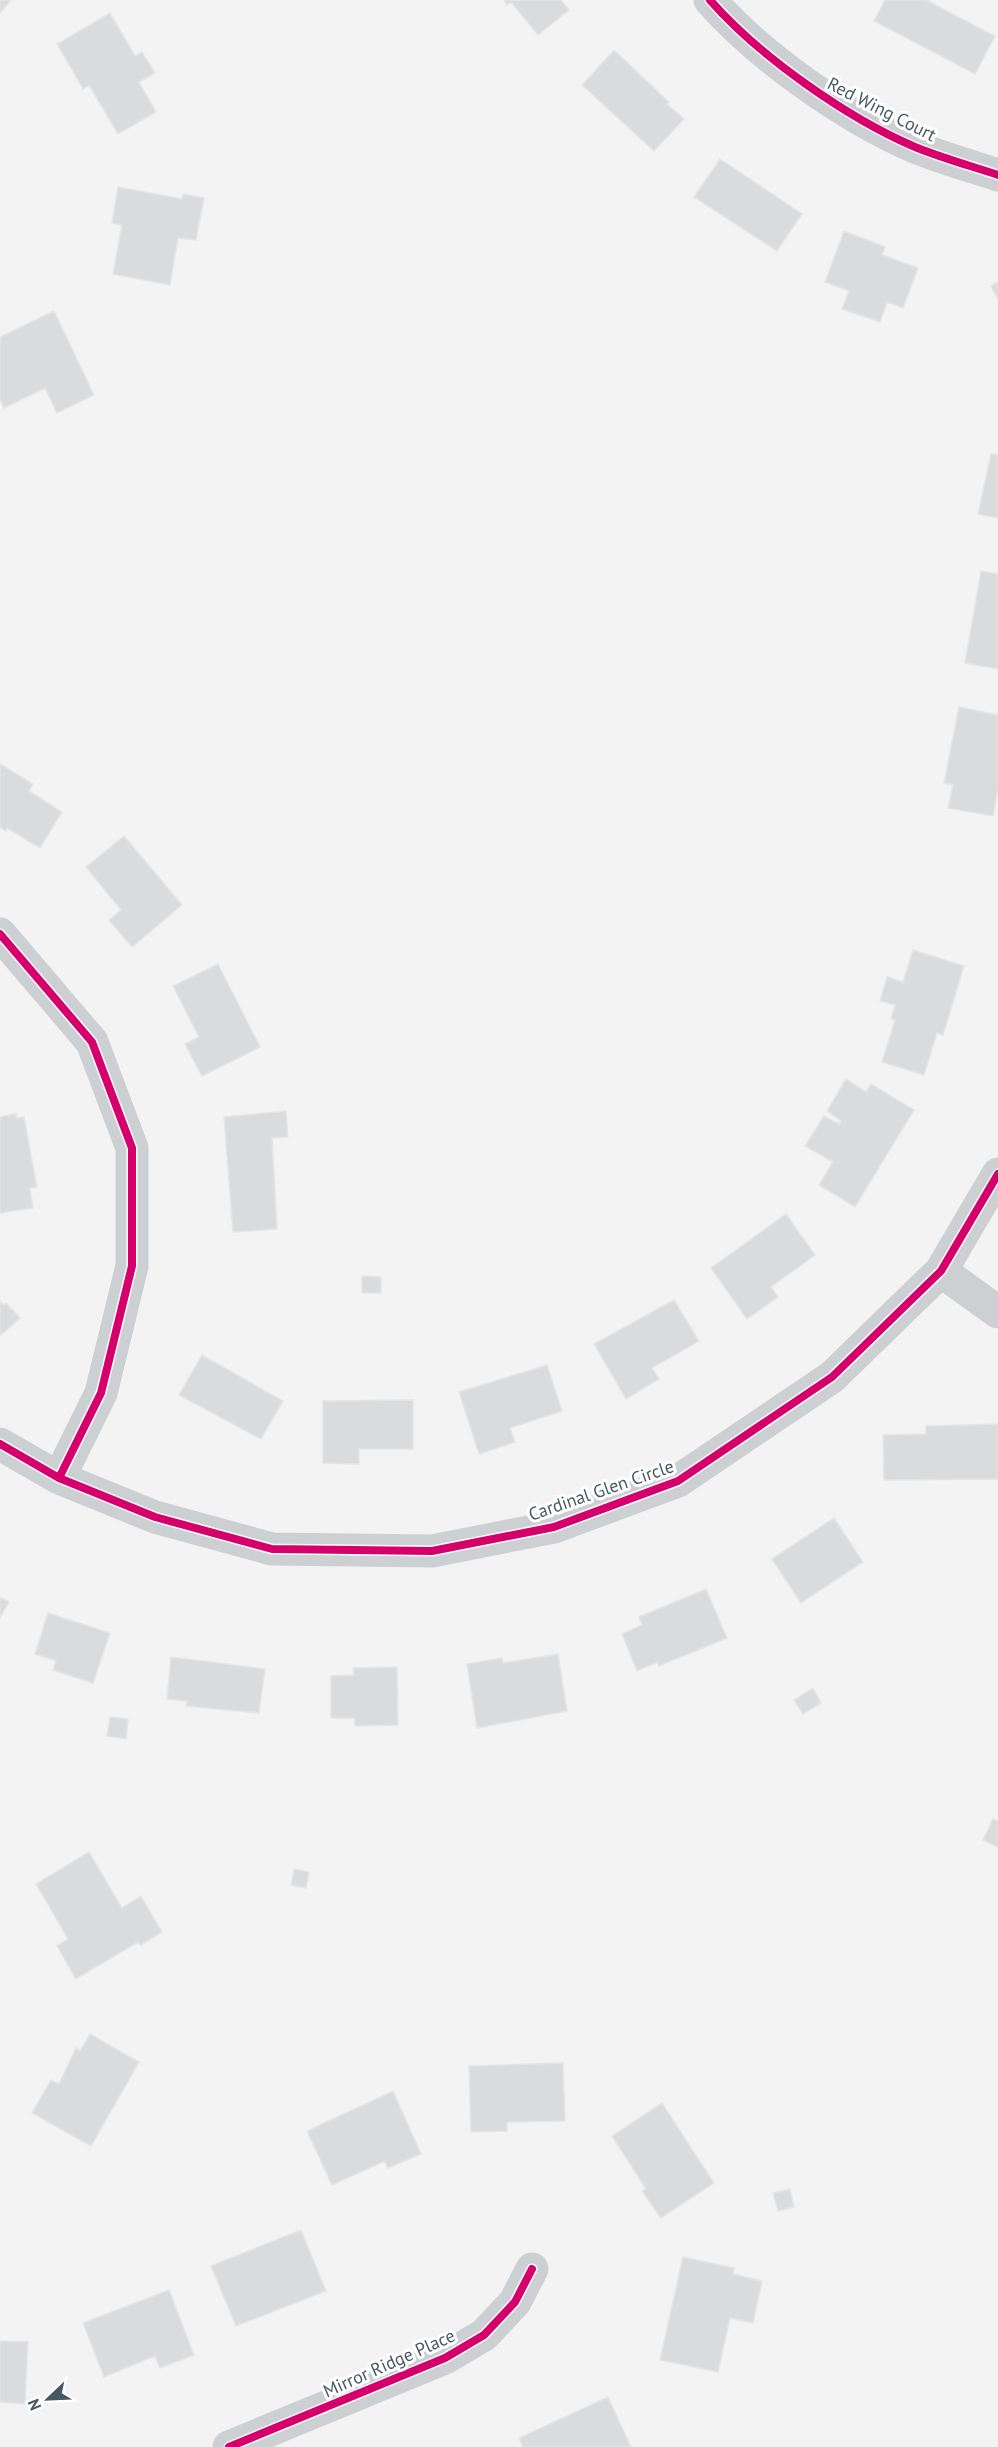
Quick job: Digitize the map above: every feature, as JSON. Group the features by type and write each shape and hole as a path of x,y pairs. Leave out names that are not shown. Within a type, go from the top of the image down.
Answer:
{"street":[{"name":"Red Wing Court","path":"710,0 725,17 819,95 914,146 998,175"},
{"path":"0,934 92,1042 132,1148 132,1266 101,1393 59,1478"},
{"name":"Cardinal Glen Circle","path":"0,1444 59,1478 155,1517 272,1549 432,1551 554,1527 678,1481 832,1377 941,1271 998,1174"},
{"path":"941,1271 998,1312"},
{"name":"Mirror Ridge Place","path":"229,2447 446,2358 484,2336 515,2302 532,2270"}],"building":[{"path":"0,0 11,0 0,13"},
{"path":"504,0 561,0 569,10 538,35 511,2 507,5"},
{"path":"885,0 926,0 995,36 975,74 874,21"},
{"path":"110,13 135,56 142,52 155,73 139,82 156,112 118,134 89,85 83,89 57,44"},
{"path":"614,50 684,119 654,151 582,85"},
{"path":"720,159 802,214 777,251 694,197"},
{"path":"118,187 182,199 183,194 204,198 196,240 178,238 170,285 113,274 122,225 112,223"},
{"path":"844,231 885,247 882,255 918,268 903,308 887,302 880,322 842,309 849,291 825,282"},
{"path":"998,282 998,299 991,286"},
{"path":"54,311 94,395 57,413 45,388 4,408 0,399 0,337"},
{"path":"991,454 998,455 998,518 978,514"},
{"path":"981,571 998,574 998,669 965,663"},
{"path":"959,707 998,715 998,789 993,816 948,808 953,785 944,783"},
{"path":"0,764 33,784 29,791 62,812 40,848 7,828 6,831 0,827"},
{"path":"124,836 182,905 132,947 109,920 121,910 86,867"},
{"path":"913,950 964,966 943,1035 937,1033 924,1075 882,1062 895,1020 891,1019 895,1005 880,1001 887,977 903,982"},
{"path":"218,964 260,1047 202,1076 185,1044 199,1037 173,986"},
{"path":"846,1079 866,1092 871,1084 914,1110 855,1207 819,1185 833,1162 805,1146 824,1116 839,1124 841,1121 827,1111"},
{"path":"286,1111 288,1137 272,1138 277,1229 233,1232 224,1117"},
{"path":"16,1114 16,1118 24,1117 37,1187 30,1188 33,1208 0,1213 0,1117"},
{"path":"786,1214 815,1255 771,1287 778,1297 747,1319 711,1268"},
{"path":"362,1276 381,1277 381,1293 362,1293"},
{"path":"674,1300 699,1341 652,1368 659,1379 626,1399 594,1344"},
{"path":"0,1301 4,1305 6,1303 20,1318 0,1336"},
{"path":"202,1355 283,1401 261,1439 179,1395"},
{"path":"547,1365 562,1411 510,1428 515,1442 479,1454 459,1392"},
{"path":"413,1400 413,1449 359,1449 359,1464 323,1463 323,1401"},
{"path":"998,1424 998,1479 884,1480 883,1435 926,1434 926,1426"},
{"path":"834,1518 863,1562 801,1603 772,1559"},
{"path":"706,1589 727,1638 659,1666 657,1662 637,1671 622,1634 642,1625 639,1617"},
{"path":"0,1597 9,1602 0,1618"},
{"path":"48,1613 110,1633 93,1683 53,1670 56,1661 35,1654"},
{"path":"558,1654 567,1711 477,1728 467,1664 502,1658 503,1663"},
{"path":"171,1657 265,1669 259,1713 186,1706 187,1701 167,1699"},
{"path":"397,1667 398,1725 355,1726 355,1718 331,1718 331,1676 354,1675 353,1668"},
{"path":"813,1688 821,1703 803,1714 794,1700"},
{"path":"110,1717 128,1719 126,1739 107,1736"},
{"path":"993,1819 998,1821 998,1847 983,1840"},
{"path":"89,1852 122,1908 141,1896 162,1932 141,1945 138,1942 76,1979 57,1946 68,1939 36,1884"},
{"path":"294,1869 309,1872 306,1888 291,1885"},
{"path":"90,2034 139,2062 91,2146 32,2113 51,2080 59,2084 76,2048 80,2051"},
{"path":"563,2063 565,2121 507,2122 507,2131 471,2132 469,2066"},
{"path":"393,2091 421,2154 388,2168 385,2161 332,2185 307,2131"},
{"path":"662,2103 714,2183 661,2218 642,2191 646,2189 612,2136"},
{"path":"790,2189 794,2207 778,2211 773,2193"},
{"path":"301,2230 326,2291 236,2326 211,2266"},
{"path":"683,2257 734,2268 733,2274 762,2281 753,2323 730,2318 718,2372 660,2360"},
{"path":"169,2290 194,2355 160,2368 155,2356 104,2377 83,2323"},
{"path":"0,2341 28,2342 25,2404 0,2402"},
{"path":"608,2397 631,2447 523,2447 519,2438"}],"cycle path":[{"path":"710,0 753,43 833,103 915,147 998,175"},
{"path":"0,934 92,1042 132,1148 132,1266 101,1393 59,1478"},
{"path":"0,1444 59,1478 155,1517 272,1549 432,1551 554,1527 678,1481 832,1377 941,1271 998,1174"},
{"path":"229,2447 445,2358 484,2335 515,2302 532,2269"}]}
